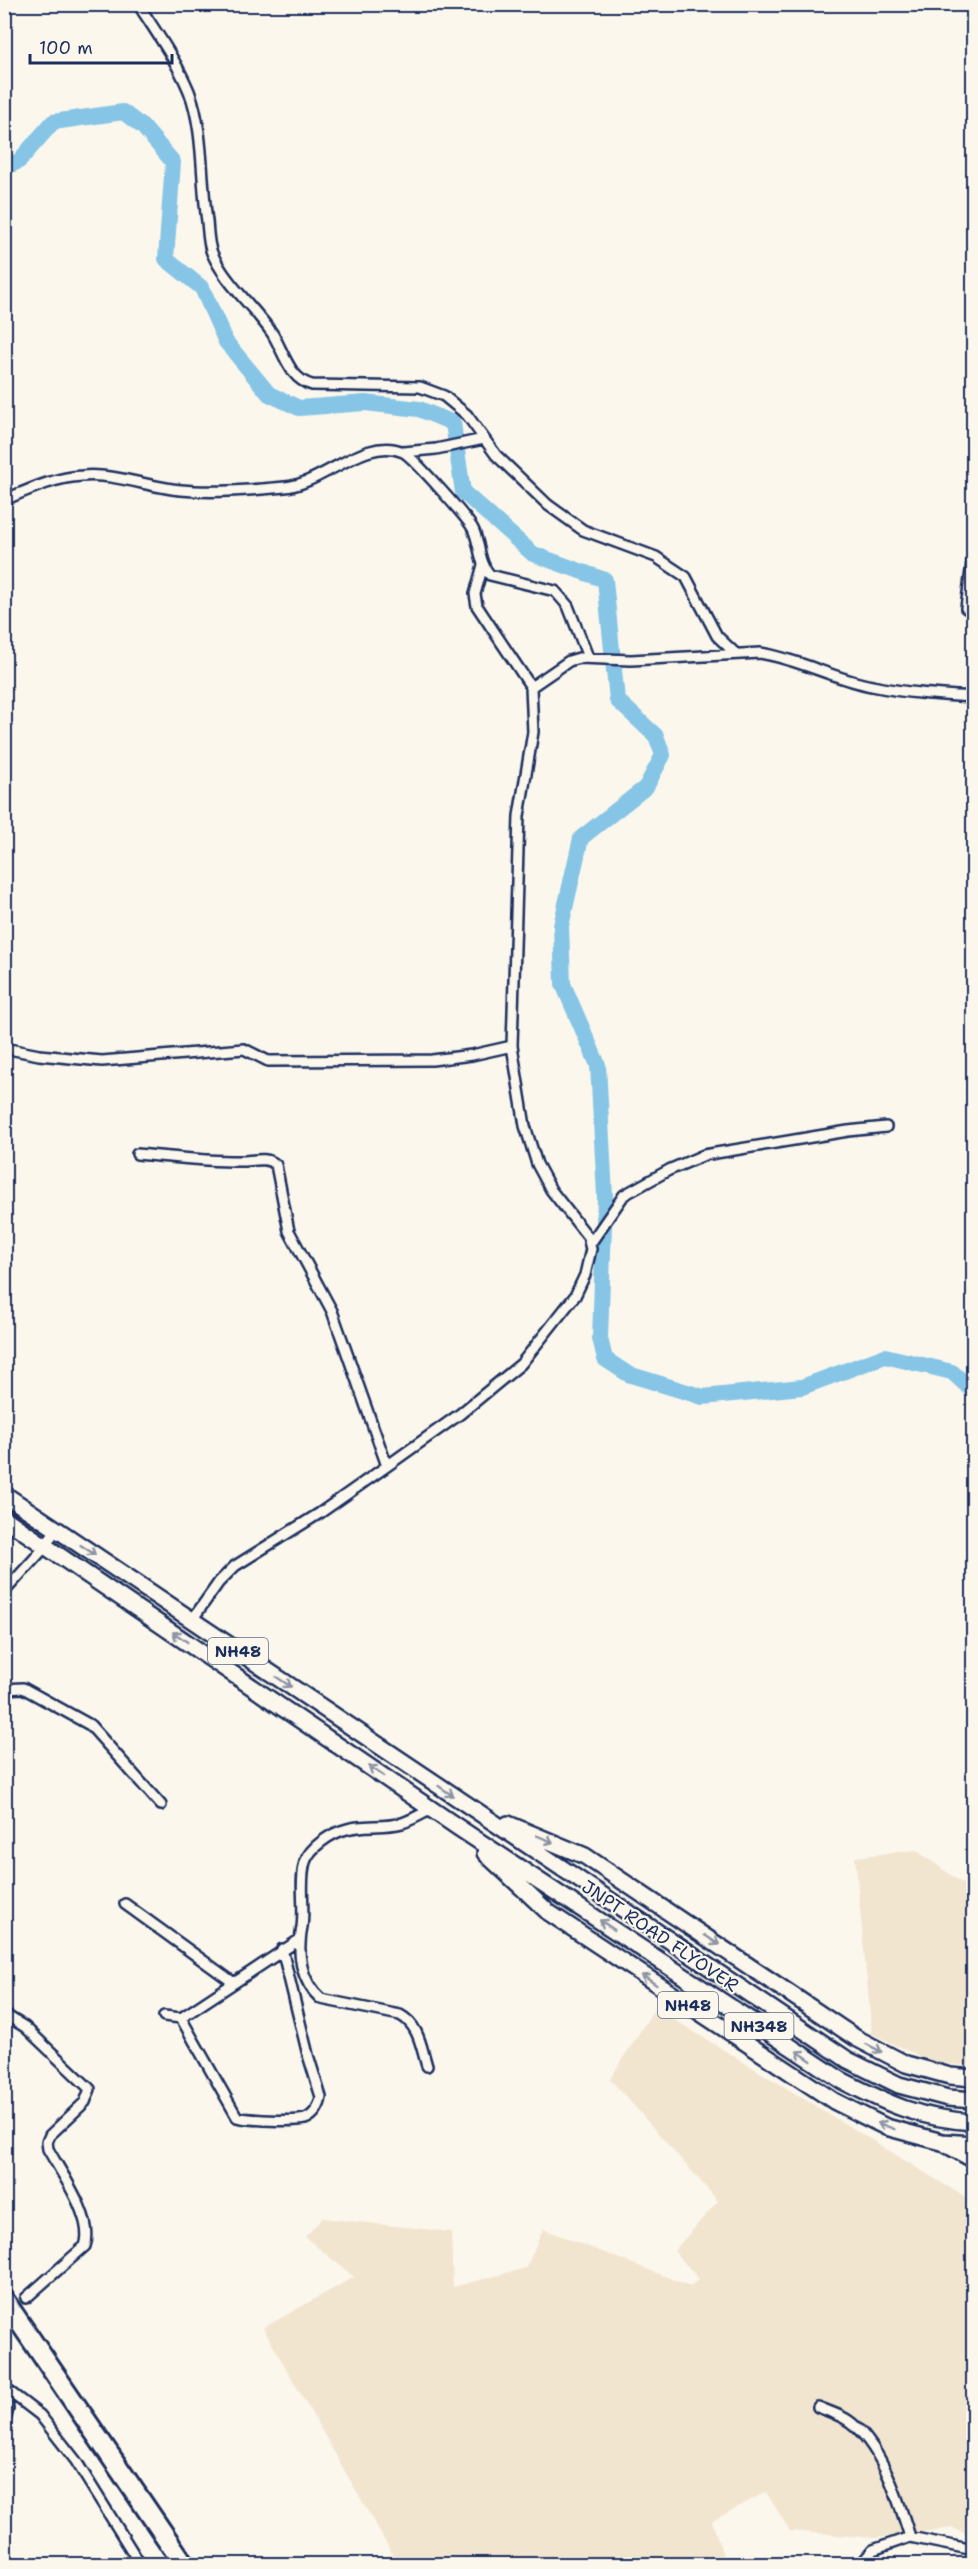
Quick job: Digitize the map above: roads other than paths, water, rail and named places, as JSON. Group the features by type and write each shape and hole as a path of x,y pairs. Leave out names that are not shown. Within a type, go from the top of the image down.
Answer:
{"highway":[{"name":"NH48","path":"4,1494 472,1809 585,1856 856,2038 906,2064 950,2076 974,2078"},
{"name":"NH48","path":"4,1518 459,1828 548,1912 782,2068 834,2101 886,2127 942,2142 974,2160"},
{"name":"JNPT ROAD FLYOVER","path":"472,1809 573,1874 848,2060 899,2085 948,2098 974,2100"},
{"name":"JNPT ROAD FLYOVER","path":"459,1828 841,2080 892,2106 945,2121 974,2122"},
{"path":"942,2142 974,2144"}],"street":[{"path":"138,4 166,48 189,92 201,147 202,190 211,252 272,334 296,377 312,385 420,387 444,396 467,416 517,478 548,505 583,530 656,557 680,572 691,584 717,636 736,654"},
{"path":"4,500 64,478 82,476 100,476 183,490 286,487 305,483 364,452 382,449 404,452 443,448 466,441 484,439"},
{"path":"404,452 471,525 479,542 483,565 487,572 495,577 555,591 568,606 592,657"},
{"path":"974,548 966,608 974,612"},
{"path":"483,565 475,594 477,606 531,687 533,732 519,816 512,1046 525,1126 537,1164 550,1190 592,1240"},
{"path":"531,687 569,661 592,657 631,660 760,653 778,656 871,686 938,695 974,697"},
{"path":"4,1048 39,1055 102,1061 244,1049 268,1061 432,1060 472,1055 512,1046"},
{"path":"192,1620 219,1582 235,1566 320,1513 387,1466 460,1414 521,1364 575,1296 585,1275 592,1240 624,1195 669,1170 704,1155 885,1127"},
{"path":"137,1154 225,1162 272,1161 276,1166 289,1231 332,1311 387,1466"},
{"path":"4,1592 46,1546 56,1528"},
{"path":"4,1689 23,1688 90,1725 161,1805"},
{"path":"427,2066 415,2028 410,2020 400,2015 321,1999 312,1992 302,1970 300,1940 304,1913 304,1865 308,1854 324,1840 347,1829 402,1823 431,1809"},
{"path":"125,1904 234,1983"},
{"path":"164,2016 181,2018 282,1949 300,1940"},
{"path":"181,2018 237,2117 249,2120 304,2119 315,2111 321,2097 308,2055 282,1949"},
{"path":"4,2014 25,2027 90,2090 85,2102 50,2135 47,2142 48,2150 85,2217 87,2240 85,2246 26,2298"},
{"path":"4,2425 8,2409 5,2386"},
{"path":"5,2386 40,2415 71,2454 140,2565"},
{"path":"818,2407 856,2426 879,2457 910,2537"},
{"path":"861,2565 873,2550 910,2537 974,2550"}],"waterway":[{"path":"4,168 19,161 53,122 123,112 144,128 173,162 166,259 202,288 226,342 269,394 299,408 365,403 419,409 453,423 463,492 533,554 605,580 617,700 656,736 663,755 646,787 581,838 561,926 563,984 598,1065 605,1196 600,1338 605,1359 628,1374 703,1397 802,1387 885,1356 952,1372 974,1392"}],"tunnel":[{"path":"4,2311 26,2298"}],"railway":[{"path":"4,2281 197,2564"},
{"path":"4,2318 171,2564"}]}
